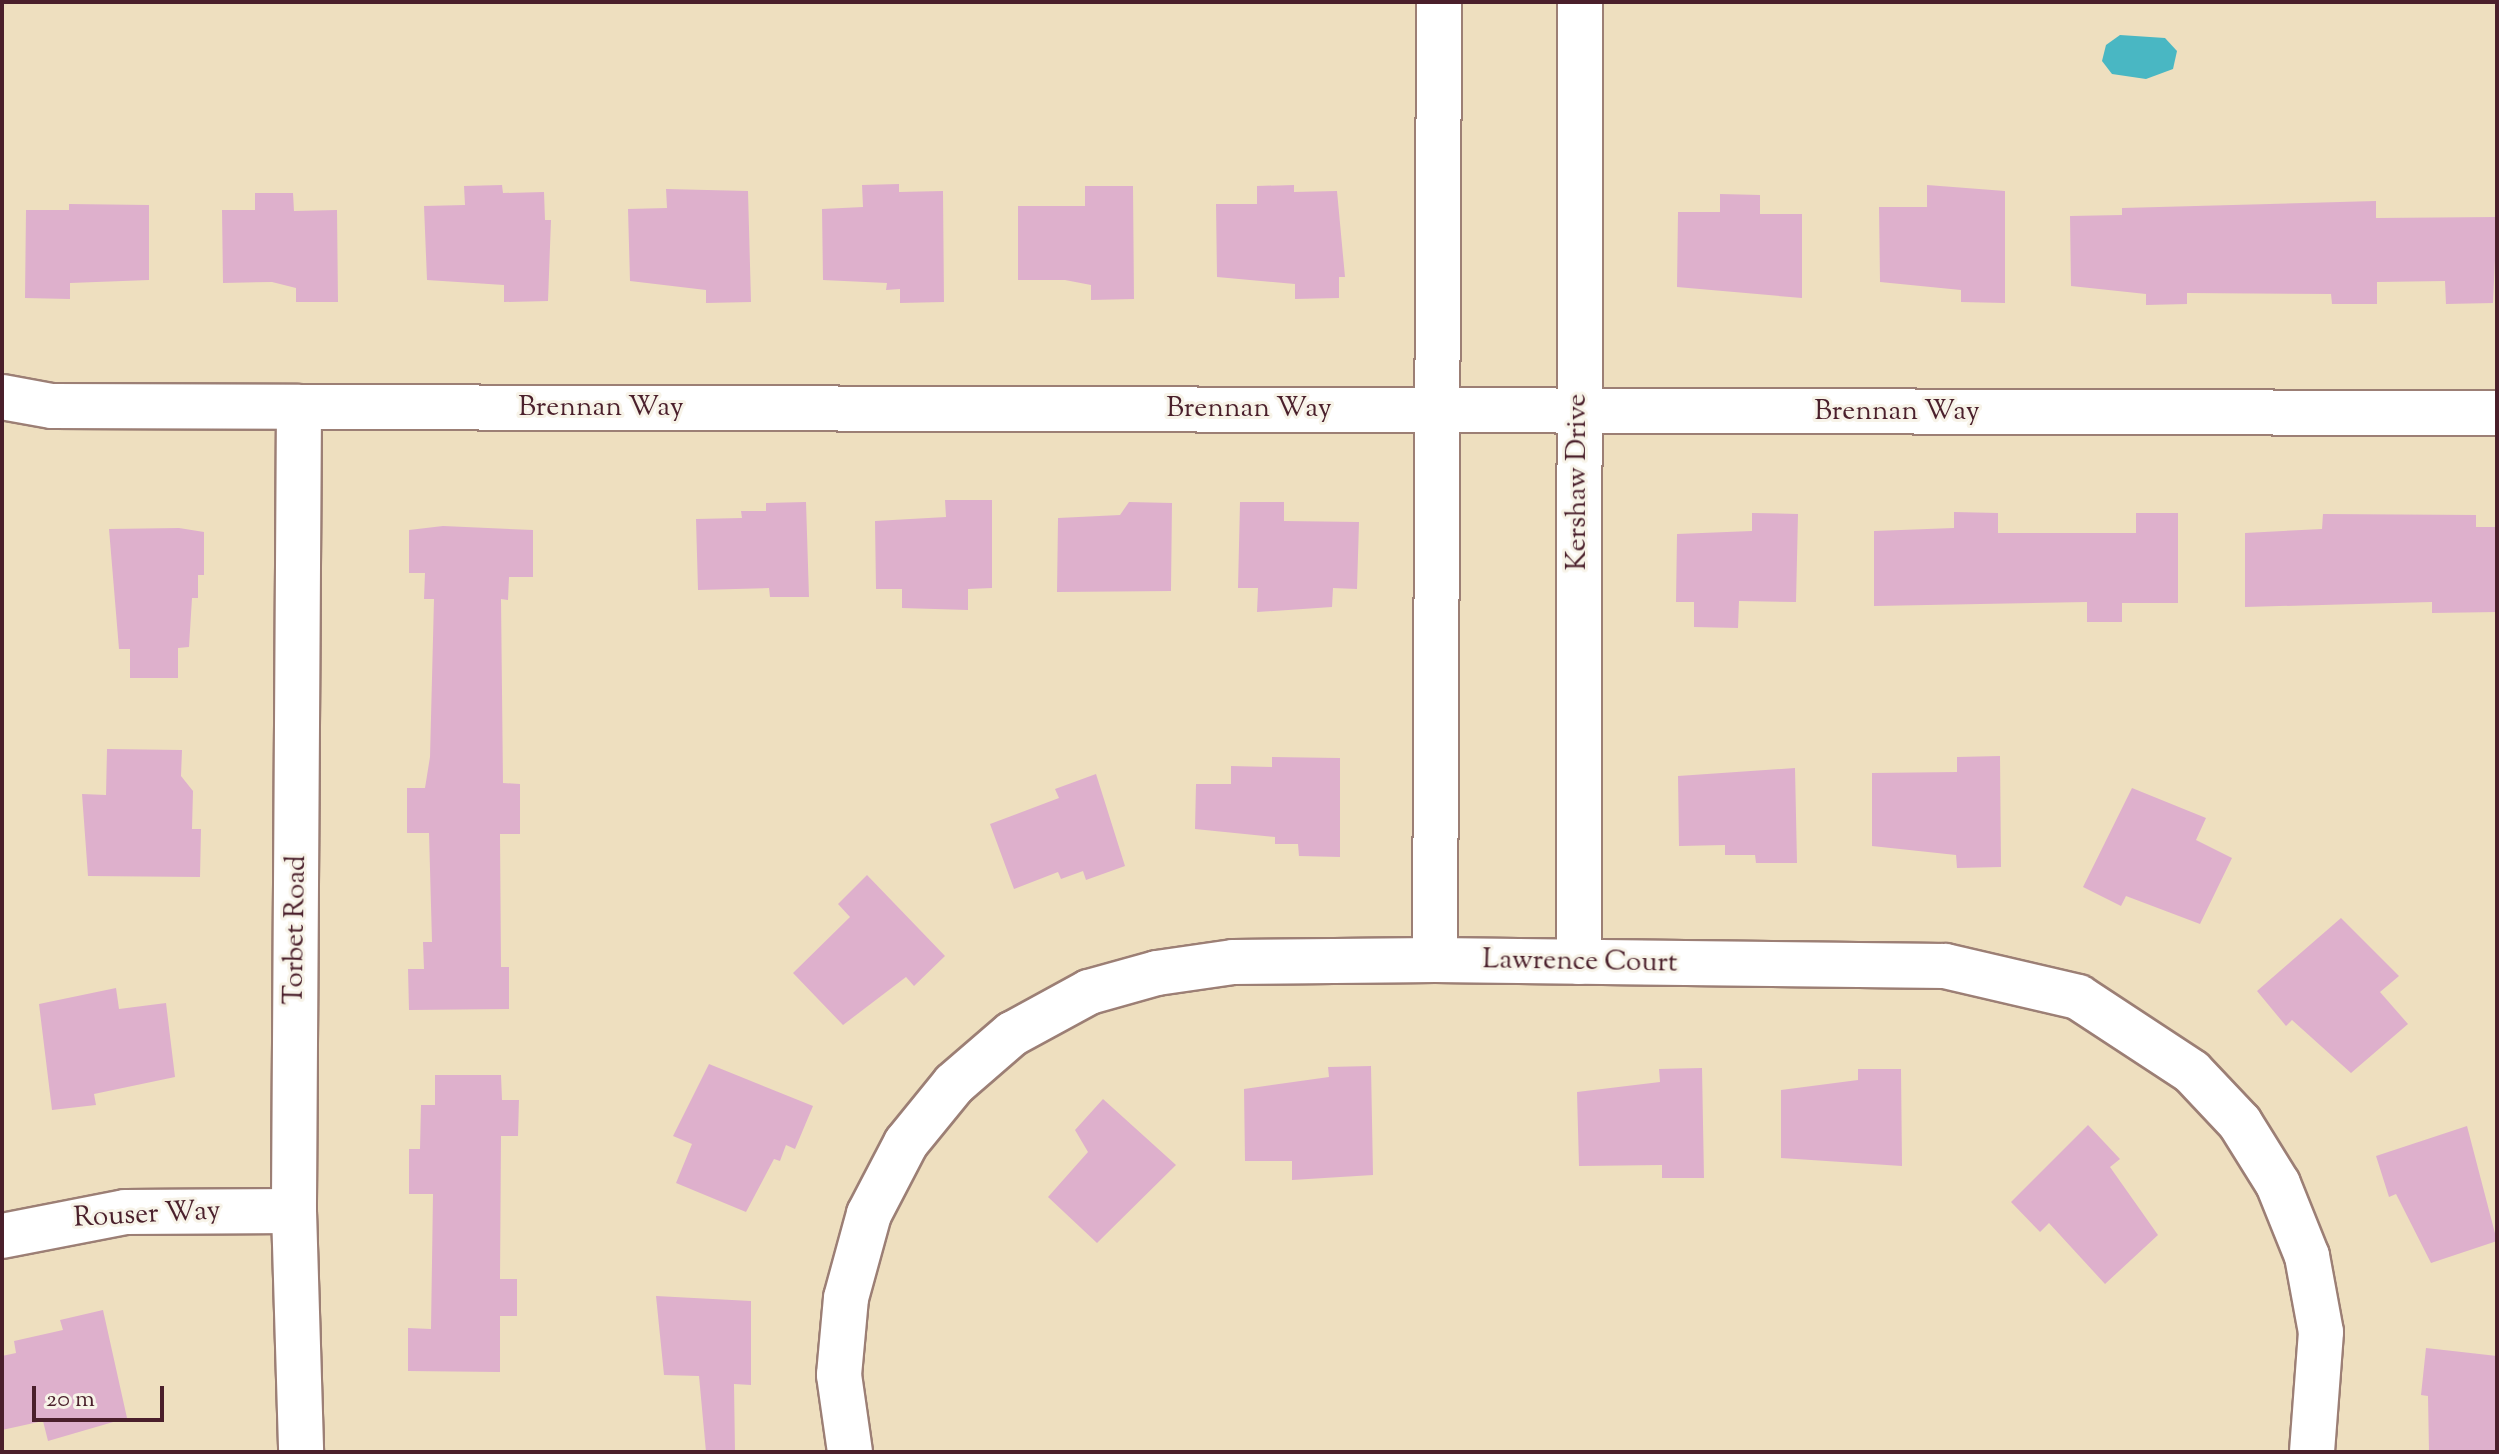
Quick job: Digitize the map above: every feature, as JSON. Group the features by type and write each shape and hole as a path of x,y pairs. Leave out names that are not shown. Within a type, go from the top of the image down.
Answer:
{"street":[{"path":"1435,960 1439,2"},
{"name":"Kershaw Drive","path":"1579,962 1580,2"},
{"name":"Brennan Way","path":"2,397 52,406 2497,413"},
{"name":"Torbet Road","path":"299,407 294,1211 301,1452"},
{"name":"Lawrence Court","path":"850,1452 839,1375 846,1298 869,1214 906,1143 954,1084 1012,1034 1089,992 1157,973 1233,962 1435,960 1945,966 2078,997 2135,1029 2192,1072 2240,1123 2284,1199 2307,1256 2321,1332 2312,1452"},
{"name":"Rouser Way","path":"2,1236 125,1212 294,1211"}],"water":[{"path":"2120,35 2165,38 2177,51 2173,69 2146,79 2112,74 2102,61 2106,45"}],"building":[{"path":"899,184 899,192 943,191 944,302 900,303 900,289 886,290 887,283 823,280 822,209 863,207 862,185"},
{"path":"502,185 503,193 544,192 545,220 551,220 548,301 504,302 504,285 427,280 424,206 465,205 464,186"},
{"path":"1294,185 1294,192 1337,191 1345,277 1339,277 1339,298 1295,299 1295,284 1217,277 1216,204 1257,204 1257,186"},
{"path":"1927,185 2005,191 2005,303 1961,302 1961,290 1880,282 1879,207 1927,207"},
{"path":"1085,186 1133,186 1134,299 1091,300 1091,285 1065,280 1018,280 1018,206 1085,206"},
{"path":"666,189 748,191 751,302 706,303 706,290 630,281 628,209 667,208"},
{"path":"255,193 293,193 294,211 337,210 338,302 296,302 296,288 272,282 223,283 222,210 255,210"},
{"path":"1720,194 1760,195 1760,214 1802,214 1802,298 1677,287 1678,212 1720,212"},
{"path":"2376,201 2376,218 2497,217 2493,303 2446,304 2445,281 2377,282 2377,304 2332,304 2331,294 2187,293 2187,304 2146,305 2146,294 2071,286 2070,216 2122,215 2122,208"},
{"path":"69,204 149,205 149,280 70,283 70,299 25,298 26,210 69,210"},
{"path":"945,500 992,500 992,588 968,589 968,610 902,608 902,589 876,589 875,521 946,517"},
{"path":"806,502 809,597 770,597 769,588 698,590 696,519 742,518 741,511 766,511 766,503"},
{"path":"1129,502 1172,503 1171,591 1057,592 1058,518 1120,515"},
{"path":"1240,502 1284,502 1284,521 1359,522 1357,589 1333,588 1332,607 1257,612 1258,588 1238,588"},
{"path":"1954,512 1998,513 1998,533 2136,533 2136,513 2178,513 2178,603 2122,603 2122,622 2087,622 2087,602 1874,606 1874,531 1954,528"},
{"path":"1752,513 1798,514 1796,602 1739,601 1738,628 1694,627 1694,602 1676,602 1677,534 1752,531"},
{"path":"2323,514 2476,515 2476,527 2497,527 2497,612 2432,613 2432,602 2245,607 2245,533 2322,529"},
{"path":"443,526 533,530 533,577 509,577 508,600 501,599 503,783 520,784 520,834 500,834 501,967 509,967 509,1009 409,1010 408,969 424,969 423,942 432,942 429,833 407,833 407,788 425,788 430,757 434,599 424,599 425,573 409,573 409,530"},
{"path":"179,528 204,532 204,575 198,575 198,598 192,598 189,647 178,648 178,678 130,678 130,649 119,649 109,529"},
{"path":"107,749 182,750 181,776 193,791 192,829 201,829 200,877 88,876 82,794 106,795"},
{"path":"2000,756 2001,867 1957,868 1956,855 1872,846 1872,773 1957,772 1957,757"},
{"path":"1272,757 1340,758 1340,857 1299,856 1298,844 1275,844 1275,837 1195,829 1196,784 1231,784 1231,766 1272,767"},
{"path":"1795,768 1797,863 1756,863 1755,855 1725,855 1725,845 1679,846 1678,776"},
{"path":"1096,774 1125,866 1086,880 1083,871 1061,879 1058,872 1014,889 990,824 1059,798 1055,789"},
{"path":"2132,788 2206,818 2196,840 2232,858 2200,924 2126,896 2121,906 2083,887"},
{"path":"867,875 945,956 914,986 906,977 843,1025 793,973 850,917 838,904"},
{"path":"2341,918 2399,976 2380,992 2408,1024 2351,1073 2292,1020 2286,1026 2257,991"},
{"path":"116,988 119,1009 166,1003 175,1077 94,1094 96,1105 52,1110 39,1004"},
{"path":"709,1064 813,1106 795,1149 786,1145 780,1161 774,1159 746,1212 676,1183 692,1144 673,1136"},
{"path":"1371,1066 1373,1175 1292,1180 1292,1161 1245,1161 1244,1089 1329,1077 1328,1067"},
{"path":"1702,1068 1704,1178 1662,1178 1662,1165 1579,1166 1577,1092 1660,1082 1659,1069"},
{"path":"1858,1069 1901,1069 1902,1166 1781,1158 1781,1090 1858,1080"},
{"path":"435,1075 501,1075 502,1100 519,1100 518,1136 501,1136 500,1279 517,1279 517,1316 500,1316 500,1372 408,1371 408,1328 431,1329 433,1194 409,1194 409,1149 420,1149 421,1105 435,1105"},
{"path":"1103,1099 1176,1165 1097,1243 1048,1197 1088,1152 1075,1130"},
{"path":"2088,1125 2120,1159 2110,1167 2158,1235 2105,1284 2049,1223 2040,1232 2011,1202"},
{"path":"2467,1126 2497,1241 2431,1263 2396,1194 2389,1197 2376,1156"},
{"path":"656,1296 751,1301 751,1385 734,1384 735,1452 706,1452 699,1376 664,1375"},
{"path":"103,1310 127,1418 48,1441 43,1421 2,1430 2,1356 16,1353 14,1341 63,1330 60,1320"},
{"path":"2426,1348 2497,1356 2497,1452 2429,1452 2428,1396 2421,1395"}]}
